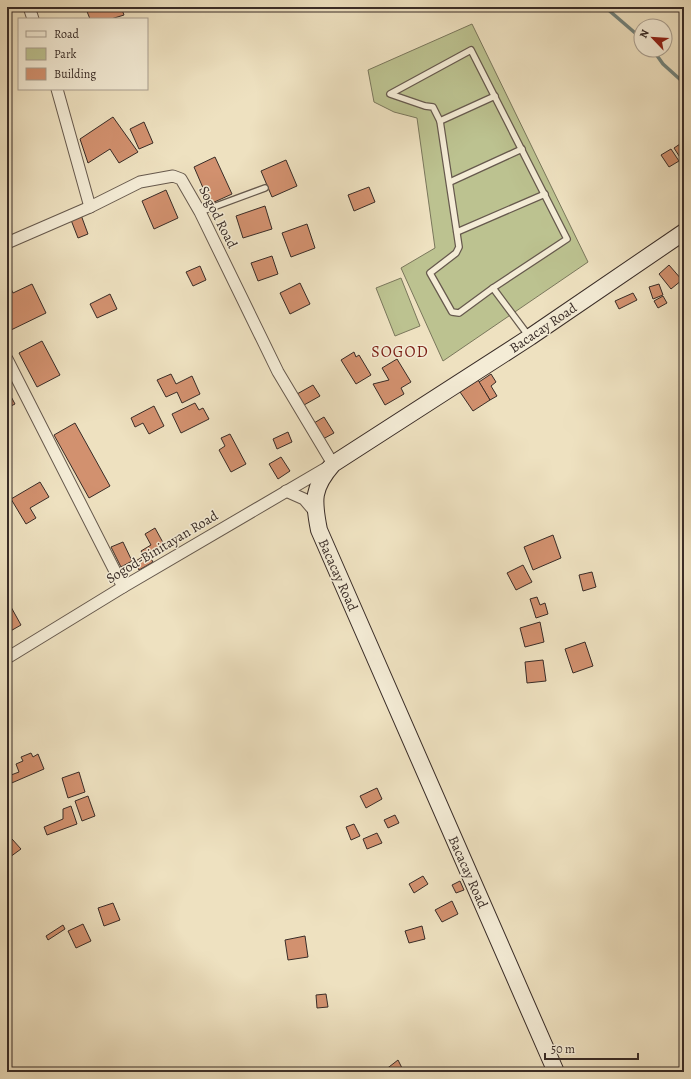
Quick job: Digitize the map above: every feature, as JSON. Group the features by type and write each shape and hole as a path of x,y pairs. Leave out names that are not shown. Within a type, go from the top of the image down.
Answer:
{"main road":[{"name":"Bacacay Road","path":"556,1072 319,530 315,512 315,496 318,483 333,464 530,337 684,232"}],"street":[{"path":"29,7 33,18"},
{"path":"57,90 90,206"},
{"name":"Sogod Road","path":"7,243 140,182 172,176 181,179 200,212 278,372 333,464"},
{"path":"8,362 123,587"},
{"name":"Sogod-Binitayan Road","path":"7,658 123,587 333,464"},
{"path":"286,491 304,499 315,512"}],"lane":[{"path":"471,50 568,238 458,313 452,312 430,273 456,253 459,247 440,121 433,107 425,106 390,94 471,50"},
{"path":"440,121 495,96"},
{"path":"450,182 522,149"},
{"path":"200,212 265,188"},
{"path":"457,232 545,194"},
{"path":"493,288 530,337"}],"green space":[{"path":"472,24 588,262 443,361 401,268 435,248 417,118 394,112 374,102 368,70"},
{"path":"401,278 420,326 395,336 376,288"}],"building":[{"path":"78,7 121,7 124,15 114,18 90,18 86,9 79,11"},
{"path":"113,117 138,152 119,163 110,149 88,163 80,139"},
{"path":"144,122 153,143 139,149 130,129"},
{"path":"683,142 684,158 681,159 674,148"},
{"path":"671,149 679,161 669,167 661,155"},
{"path":"215,157 232,194 210,204 194,167"},
{"path":"286,160 297,186 272,197 261,171"},
{"path":"369,187 375,202 354,211 348,195"},
{"path":"166,190 178,218 154,229 142,201"},
{"path":"265,206 272,229 243,238 236,216"},
{"path":"81,215 88,234 78,238 71,220"},
{"path":"307,224 315,248 291,257 282,233"},
{"path":"272,256 278,274 258,281 251,263"},
{"path":"669,265 682,280 671,289 659,274"},
{"path":"200,266 206,280 193,286 186,272"},
{"path":"7,281 13,293 32,284 46,313 11,330 7,322"},
{"path":"300,283 310,304 290,314 280,293"},
{"path":"659,284 663,295 653,299 649,287"},
{"path":"633,293 637,300 619,309 615,301"},
{"path":"110,294 117,309 97,318 90,304"},
{"path":"663,296 667,303 658,308 654,301"},
{"path":"42,341 60,375 37,387 19,353"},
{"path":"354,352 356,357 359,355 371,375 356,384 341,360"},
{"path":"397,359 411,382 401,388 404,394 385,405 373,384 389,380 382,368"},
{"path":"171,374 176,384 192,376 200,394 182,403 177,392 166,397 157,380"},
{"path":"491,374 496,382 491,386 497,396 490,400 479,382"},
{"path":"478,380 490,400 473,411 460,392"},
{"path":"313,385 320,396 304,405 297,394"},
{"path":"7,389 15,404 7,408"},
{"path":"195,403 199,410 203,408 209,419 181,433 172,414"},
{"path":"154,406 164,426 149,434 143,423 135,427 131,418"},
{"path":"324,417 334,433 323,439 314,423"},
{"path":"75,423 110,486 89,498 54,435"},
{"path":"288,432 292,442 277,449 273,439"},
{"path":"230,434 246,464 231,472 219,450 225,446 221,438"},
{"path":"281,457 290,471 278,479 269,464"},
{"path":"40,482 49,497 30,508 36,518 26,524 11,499"},
{"path":"155,528 166,548 150,557 153,562 139,570 134,562 144,556 141,551 151,545 145,534"},
{"path":"553,535 561,558 533,570 524,547"},
{"path":"123,542 132,561 121,567 111,547"},
{"path":"523,565 532,582 516,590 507,573"},
{"path":"592,572 596,587 583,591 579,575"},
{"path":"537,597 540,605 545,603 548,614 536,618 530,599"},
{"path":"11,607 21,625 7,633 7,609"},
{"path":"540,622 544,642 525,647 520,628"},
{"path":"585,642 593,666 573,673 565,649"},
{"path":"543,660 546,681 527,683 525,662"},
{"path":"31,753 33,757 38,754 44,769 7,785 7,773 10,772 11,775 19,772 16,764 23,761 21,757"},
{"path":"79,772 85,792 68,798 62,778"},
{"path":"377,788 382,799 366,808 360,796"},
{"path":"88,796 95,816 82,821 75,801"},
{"path":"71,806 77,824 47,835 44,827 63,819 63,809"},
{"path":"395,815 399,823 388,828 384,820"},
{"path":"354,824 360,836 351,840 346,827"},
{"path":"377,833 382,843 367,849 363,839"},
{"path":"12,839 21,849 10,857 7,853 7,843"},
{"path":"423,876 428,884 414,893 409,884"},
{"path":"460,881 464,890 456,893 452,885"},
{"path":"452,901 458,914 442,922 435,910"},
{"path":"113,903 120,920 104,926 98,908"},
{"path":"83,924 91,941 76,948 68,931"},
{"path":"63,925 65,929 48,940 46,936"},
{"path":"422,926 425,939 409,943 405,931"},
{"path":"305,936 308,957 288,960 285,940"},
{"path":"326,994 328,1007 317,1008 316,995"},
{"path":"398,1060 404,1072 386,1072 385,1070"}],"waterway":[{"path":"605,7 633,31"},
{"path":"659,58 663,64 684,83"}],"district":[{"name":"SOGOD","path":"400,352"}]}
